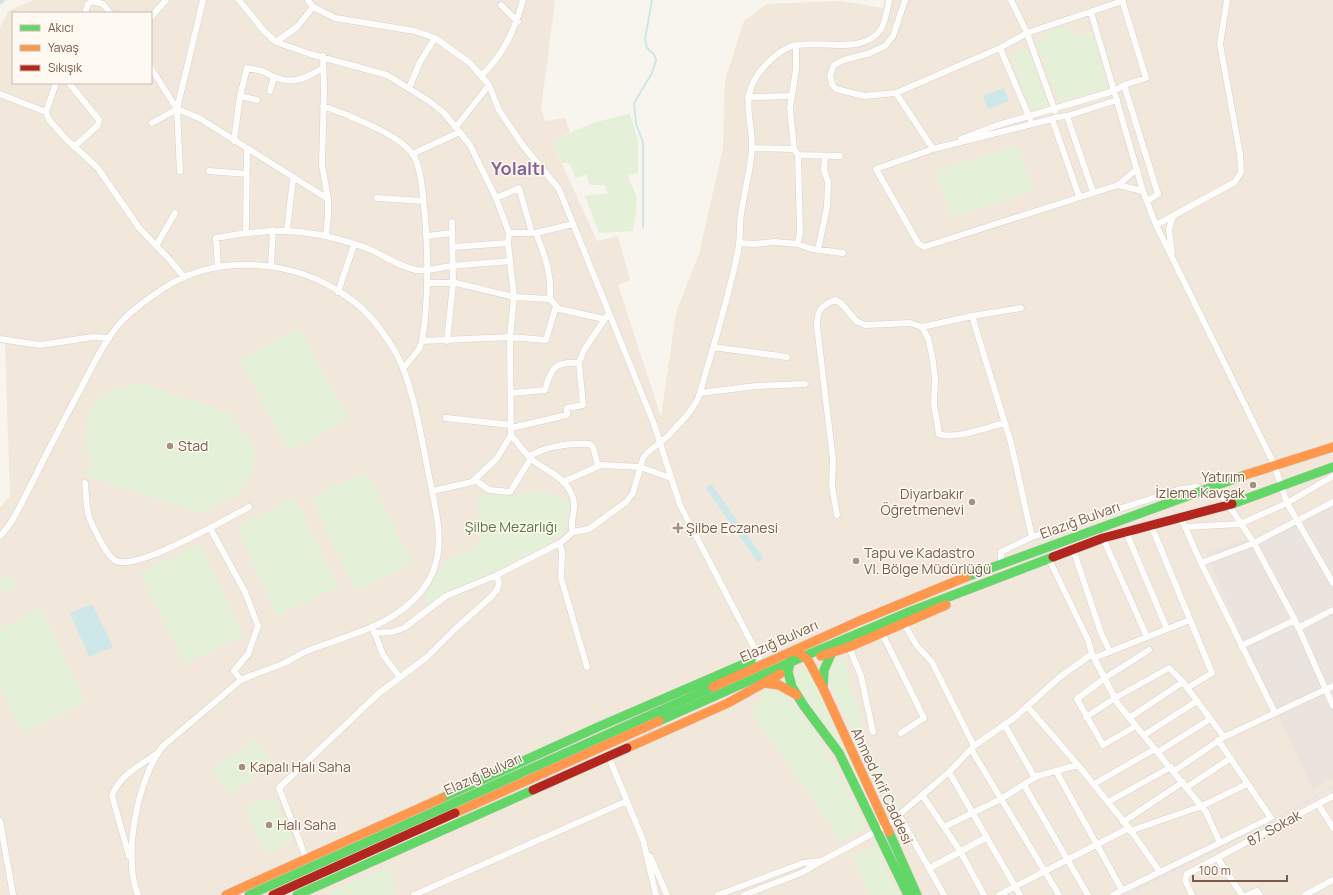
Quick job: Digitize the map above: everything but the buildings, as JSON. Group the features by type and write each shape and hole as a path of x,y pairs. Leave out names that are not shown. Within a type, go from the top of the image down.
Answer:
{"main road":[{"name":"Elazığ Bulvarı","path":"249,895 859,621 1001,563 1274,464 1333,447"},
{"name":"Elazığ Bulvarı","path":"273,895 805,659 836,643 909,612 1103,538 1228,505 1333,467"},
{"path":"226,895 565,742 759,657 891,601 944,581 973,574"},
{"path":"805,659 850,647 904,624 949,603 983,583"},
{"name":"Ahmed Arif Caddesi","path":"823,688 824,670 836,643"},
{"path":"297,895 308,893 721,706 765,683 789,666 796,650"},
{"name":"Ahmed Arif Caddesi","path":"796,650 805,659 823,688 917,895"},
{"name":"Ahmed Arif Caddesi","path":"789,666 793,687 799,698 839,753 908,895"},
{"name":"Ahmed Arif Caddesi","path":"765,683 779,685 799,698"},
{"path":"565,742 609,733"}],"street":[{"path":"152,16 166,0"},
{"path":"180,171 178,109 203,0"},
{"path":"239,0 264,31 276,42 310,54 323,56 387,75 409,88 444,113 470,145 496,198 510,233 508,243 514,297 510,337 512,393 511,429 497,458 475,480 432,491"},
{"path":"308,0 313,7 335,18 415,31 435,38 470,63 489,85 499,110 524,147 559,189 660,442 680,505 759,657"},
{"path":"481,76 495,63 518,22 523,0"},
{"path":"373,630 392,632 404,628 446,596 497,575 560,543 573,532 589,529 626,502 633,494 640,467 647,453 668,436 688,414 697,401 700,393 739,243 739,225 752,148 747,114 748,97 755,78 782,52 796,46 859,43 873,38 883,25 889,0"},
{"path":"905,0 893,36 885,46 870,53 844,60 834,65 830,75 832,84 845,92 864,96 896,93 1000,48 1027,33 1123,1 1146,78 1124,85 1114,91 995,126 876,169 918,243 924,247 1118,185 1137,169"},
{"path":"1011,0 1027,33 1054,108 1055,118 1080,196"},
{"path":"1156,225 1235,182 1241,172 1240,154 1220,44 1227,0"},
{"path":"85,12 88,4 92,1 102,4 109,12"},
{"path":"501,5 518,22"},
{"path":"276,42 297,27 313,7"},
{"path":"1091,12 1137,169 1156,225 1274,464 1288,503 1333,583"},
{"path":"409,88 420,62 435,38"},
{"path":"796,46 796,69 790,108 796,152 800,232 798,244"},
{"path":"1000,48 1032,124"},
{"path":"323,56 322,165 328,199 326,236"},
{"path":"234,140 240,96 247,68 262,71 274,77 291,82 305,78 323,68"},
{"path":"152,70 178,109 199,118 293,179 328,199"},
{"path":"270,91 274,77"},
{"path":"56,84 46,112 49,120 74,147 97,167 119,196 140,229 183,276"},
{"path":"70,84 99,120 98,125 74,147"},
{"path":"412,154 458,130 489,85"},
{"path":"1124,85 1158,194 1147,201"},
{"path":"896,93 933,149"},
{"path":"0,94 46,112"},
{"path":"240,96 257,100"},
{"path":"748,97 791,96"},
{"path":"933,149 1067,116 1117,100"},
{"path":"323,106 349,115 393,138 412,154 421,180 428,236 428,269 422,341 419,349 403,369"},
{"path":"152,123 178,109"},
{"path":"1122,118 1133,114"},
{"path":"1067,116 1093,192"},
{"path":"752,148 825,156 840,156"},
{"path":"246,232 247,150"},
{"path":"818,250 827,201 828,182 824,170 825,156"},
{"path":"208,171 247,174"},
{"path":"287,230 293,179"},
{"path":"1118,185 1144,190"},
{"path":"496,198 519,188 534,233 546,260 551,283 550,299 556,306 559,309 604,320"},
{"path":"377,198 423,201"},
{"path":"156,246 175,213"},
{"path":"1172,259 1169,229 1173,216"},
{"path":"447,340 454,266 452,222"},
{"path":"510,233 534,233 573,224"},
{"path":"271,266 273,230"},
{"path":"218,267 216,238 246,232 273,230 306,231 326,236 380,254 398,265 417,270 510,261"},
{"path":"428,236 452,233"},
{"path":"739,243 754,244 775,242 798,244 818,250 843,252"},
{"path":"453,247 508,243"},
{"path":"338,292 354,245"},
{"path":"0,536 20,504 103,346 125,318 160,290 183,276 203,269 232,264 271,266 293,271 323,283 350,298 373,321 394,349 403,369 409,384 439,527 439,552 436,568 422,591 406,608 373,630 310,650 242,680 163,746 158,753 137,812 131,864"},
{"path":"427,283 471,286 514,297 550,299"},
{"path":"837,514 832,486 834,460 817,326 817,314 819,309 835,300 841,303 856,321 864,325 910,323 922,327 972,316 1021,308"},
{"path":"422,341 510,337 546,340 556,306"},
{"path":"446,418 511,429 567,415 567,408 583,405 580,363 584,350 609,313"},
{"path":"972,316 1005,423 1032,538"},
{"path":"922,327 928,338 932,355 935,378 934,404 939,434 963,434 1005,423"},
{"path":"0,339 40,345 92,337 109,338"},
{"path":"713,347 787,357"},
{"path":"512,393 545,390 550,373 561,363 580,363"},
{"path":"700,393 756,386 805,384"},
{"path":"511,429 530,457 559,476 574,498 573,532"},
{"path":"475,480 489,490 510,492 530,457 539,451 571,443 590,444 593,447 598,466"},
{"path":"563,482 598,466 640,467 672,478"},
{"path":"1185,527 1240,524 1288,503 1332,478"},
{"path":"85,483 89,516 106,552 116,561 131,562 160,551 210,528 250,507"},
{"path":"1001,563 1001,552 1032,538 1181,489 1217,484 1228,505 1254,543 1295,620 1333,706"},
{"path":"1201,563 1254,543 1333,502"},
{"path":"1181,518 1241,646 1275,713"},
{"path":"1129,718 1185,685 1212,673 1151,525"},
{"path":"210,528 245,592 258,626 248,654 234,671 242,680"},
{"path":"1126,532 1167,629"},
{"path":"1103,538 1147,637"},
{"path":"560,543 562,553 560,578 587,667"},
{"path":"1073,549 1101,633 1110,652"},
{"path":"1049,559 1088,640 1093,656 1115,698 1129,718 1202,806 1220,843"},
{"path":"306,858 279,788 378,694 399,676 427,657 490,598 498,590 499,584 497,575"},
{"path":"1298,628 1333,610"},
{"path":"744,895 801,873 886,826 949,772 972,747 1027,706 1061,676 1093,656 1110,652 1190,620"},
{"path":"1241,646 1295,620"},
{"path":"904,624 917,646 932,662 972,747 1001,799 1059,895"},
{"path":"373,630 382,655 399,676"},
{"path":"882,633 924,718 901,733"},
{"path":"850,647 861,676 873,732"},
{"path":"1136,726 1103,745 1077,699 1104,678 1149,650"},
{"path":"1086,717 1115,698 1169,668 1185,685 1210,719 1247,784 1271,818 1113,895"},
{"path":"1108,802 1172,769 1221,739 1333,686"},
{"path":"1144,735 1197,701"},
{"path":"1027,706 1094,784 1130,830 1160,872"},
{"path":"1094,784 1210,719"},
{"path":"1004,724 1034,778"},
{"path":"138,895 134,886 131,864 112,796 118,784 134,769 158,753"},
{"path":"608,756 666,895"},
{"path":"1123,822 1231,758"},
{"path":"944,827 1001,799 1034,778 1078,765"},
{"path":"1056,771 1122,890"},
{"path":"949,772 1020,895"},
{"path":"999,895 1130,830 1202,806 1247,784"},
{"path":"1024,785 1088,895"},
{"path":"922,795 960,851 984,895"},
{"name":"87. Sokak","path":"1192,895 1185,880 1186,876 1333,796"},
{"path":"414,895 627,801"},
{"path":"1318,804 1333,828"},
{"path":"899,815 944,895"},
{"path":"0,821 13,895"},
{"path":"930,868 987,837"},
{"path":"643,840 656,895"},
{"path":"1218,859 1242,895"},
{"path":"718,895 803,863 822,861"},
{"path":"1305,895 1333,880"},
{"path":"1247,895 1257,891 1260,895"}],"shaded area":[{"path":"34,0 555,0 541,109 545,121 565,118 570,132 553,144 597,241 618,236 630,280 618,285 661,417 676,313 699,254 723,148 725,80 744,21 767,4 841,1 883,8 884,0 1333,0 1333,895 0,895 0,508 10,496 5,343 0,342 0,28 8,11"},
{"path":"1333,500 1333,778 1313,789 1250,656 1205,553 1275,531"}],"green space":[{"path":"1068,26 1072,37 1091,32 1108,88 1060,102 1037,45 1045,32"},
{"path":"1027,49 1048,105 1032,110 1010,55"},
{"path":"630,114 638,141 638,173 629,175 628,179 635,191 636,197 633,231 599,233 585,196 608,193 604,185 590,185 586,174 576,178 569,163 562,163 553,144 580,128 590,124"},
{"path":"1018,145 1033,192 951,217 936,171"},
{"path":"299,328 348,419 288,451 240,360"},
{"name":"Stad","path":"139,382 233,414 231,420 243,429 250,438 254,450 254,459 253,468 246,484 241,491 227,502 212,505 208,515 86,476 92,459 88,450 85,430 87,420 96,402 112,389 137,385"},
{"path":"367,471 412,564 355,591 311,498"},
{"name":"Şilbe Mezarlığı","path":"541,491 570,501 567,524 563,534 545,546 429,605 424,598 446,559 469,552 479,542 478,498 488,494 515,495"},
{"path":"295,498 338,587 278,616 236,527"},
{"path":"200,544 244,636 184,664 140,573"},
{"path":"11,574 17,587 0,594 0,578"},
{"path":"41,608 86,703 22,733 0,686 0,628"},
{"path":"845,657 849,675 849,688 857,703 864,736 900,806 889,814 829,681 832,664"},
{"path":"807,667 881,821 878,822 841,746 798,690 792,674"},
{"path":"765,689 786,694 824,745 866,827 841,843 810,795 749,710 759,700"},
{"name":"Kapalı Halı Saha","path":"255,739 273,764 230,795 212,770"},
{"name":"Halı Saha","path":"274,796 293,842 265,854 245,808"},
{"path":"875,845 899,895 869,895 851,857"},
{"path":"391,866 396,895 329,895 329,892"}],"water":[{"path":"1004,88 1009,101 988,109 983,96"},
{"path":"92,604 113,647 89,657 70,613"}],"waterway":[{"path":"643,228 643,142 636,124 634,103 652,73 656,61 654,54 647,48 645,39 652,0"},
{"path":"710,488 759,558"}],"railway":[{"path":"1126,895 1274,820 1333,787"}],"traffic: fast":[{"path":"1232,504 1333,467"},
{"path":"966,577 1245,475"},
{"path":"659,721 800,658 909,612 1053,557"},
{"path":"823,687 824,670 833,650"},
{"path":"791,658 788,672 792,687 804,706 839,753 908,895"},
{"path":"442,798 598,727 751,661"},
{"path":"249,895 713,687"},
{"path":"297,895 533,790"},
{"path":"889,832 917,895"}],"traffic: slow":[{"path":"1245,475 1333,447"},
{"path":"713,687 859,621 966,577"},
{"path":"821,656 849,647 946,605"},
{"path":"799,653 808,660 823,688 889,832"},
{"path":"627,748 728,703 780,674"},
{"path":"765,683 779,685 797,695"},
{"path":"455,813 659,721"},
{"path":"226,895 442,798"}],"traffic: jam":[{"path":"1053,557 1103,538 1232,504"},
{"path":"533,790 627,748"},
{"path":"273,895 455,813"}],"place":[{"name":"Stad","path":"170,446"},
{"name":"Yatırım İzleme Kavşak","path":"1253,485"},
{"name":"Diyarbakır Öğretmenevi","path":"972,502"},
{"name":"Şilbe Eczanesi","path":"678,528"},
{"name":"Tapu ve Kadastro VI. Bölge Müdürlüğü","path":"856,561"},
{"name":"Kapalı Halı Saha","path":"242,767"},
{"name":"Halı Saha","path":"269,825"}],"district":[{"name":"Yolaltı","path":"518,169"}]}
